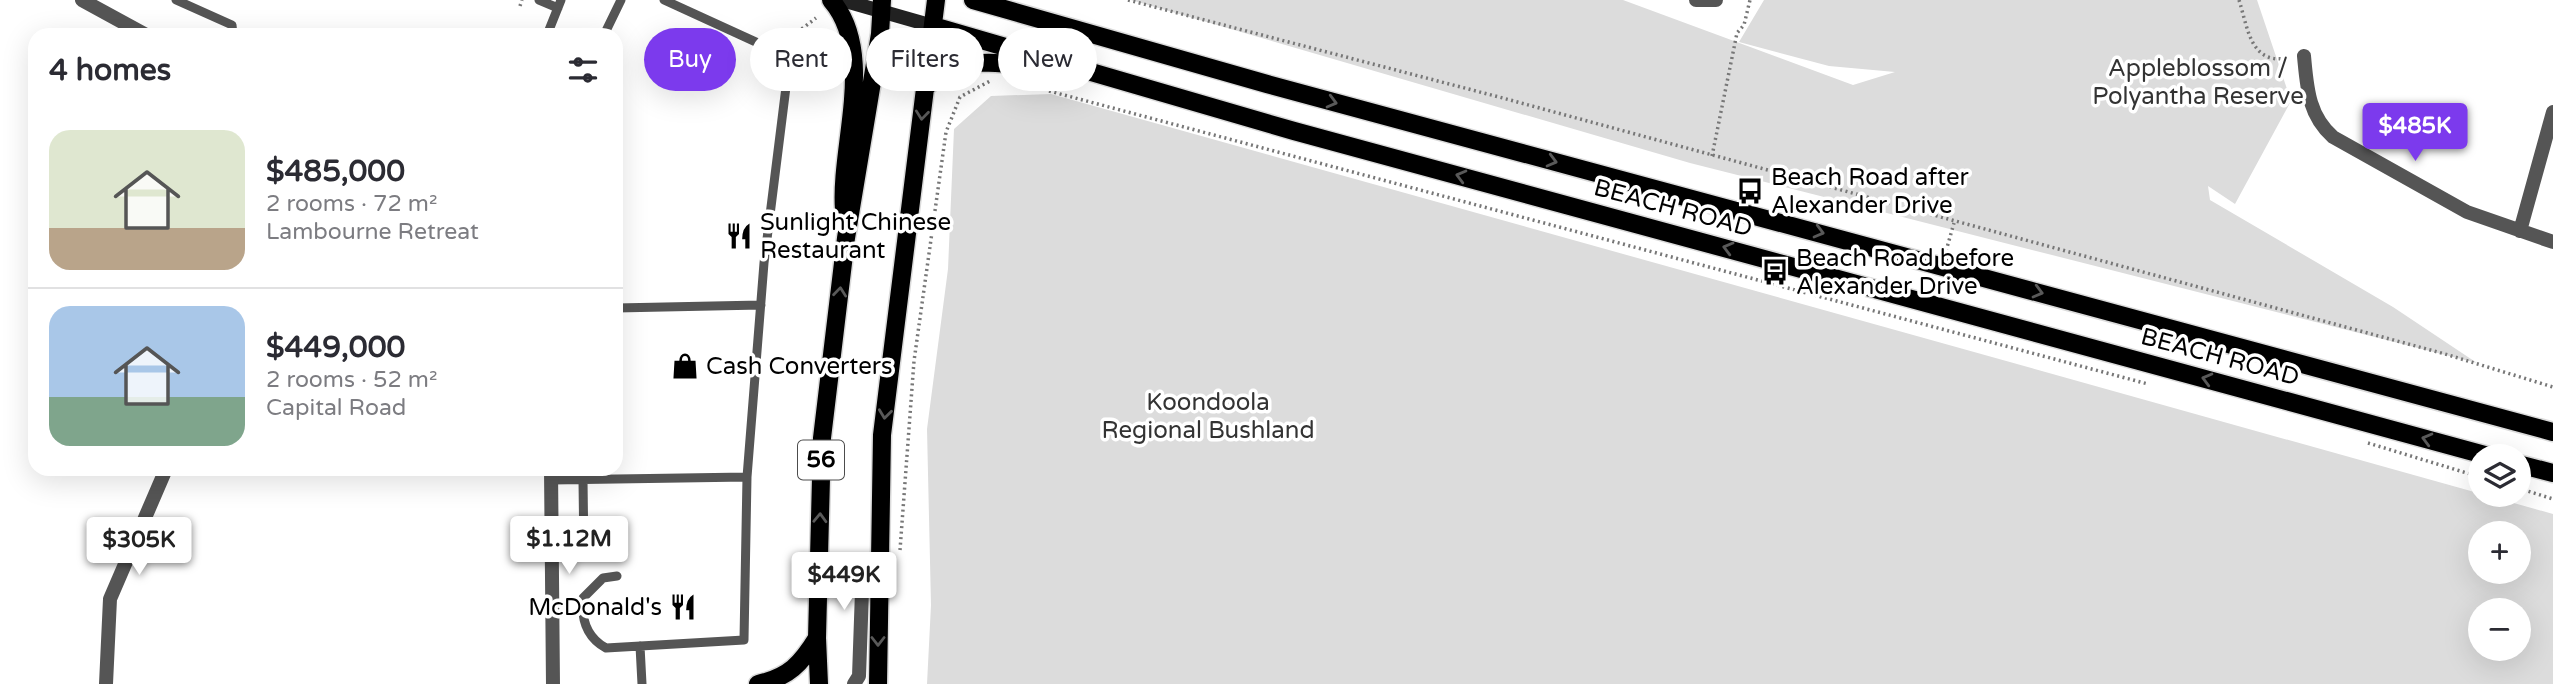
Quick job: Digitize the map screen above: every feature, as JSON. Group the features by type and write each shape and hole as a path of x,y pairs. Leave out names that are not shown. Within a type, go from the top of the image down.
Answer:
{"main road":[{"path":"831,0 845,15 853,68 851,129 842,184 846,238"},
{"name":"BEACH ROAD","path":"842,0 882,6 933,26 1159,94 2468,450"},
{"path":"933,26 936,0"},
{"name":"BEACH ROAD","path":"973,0 996,4 1267,84 2553,432"},
{"name":"56","path":"818,684 822,438 846,238 882,6"},
{"path":"984,62 1029,67 1118,93 1159,94"},
{"path":"878,684 882,435 925,91"},
{"path":"2531,467 2553,473"},
{"path":"758,684 792,671 800,665 817,638"}],"street":[{"path":"82,0 133,28"},
{"path":"1696,0 1716,0"},
{"path":"2304,56 2308,97 2320,125 2333,136 2467,212 2553,242"},
{"path":"2520,231 2553,112"},
{"path":"106,684 110,600 163,476"},
{"path":"551,476 552,684"},
{"path":"854,684 859,676 862,591 878,562"}],"lane":[{"path":"176,0 232,25 232,28"},
{"path":"539,0 560,4 550,28"},
{"path":"607,28 621,0"},
{"path":"664,0 750,39"},
{"path":"617,576 603,578 583,598 586,629 596,643 606,648 744,640 747,477 761,305 786,91"},
{"path":"623,308 761,305"},
{"path":"557,476 583,480 747,477"},
{"path":"583,480 584,557"},
{"path":"640,646 642,684"}],"path":[{"path":"520,6 522,0"},
{"path":"1128,0 2445,354 2553,387"},
{"path":"1712,156 1737,33 1744,25 1750,0"},
{"path":"2239,0 2254,49 2265,58 2277,60 2304,56"},
{"path":"803,28 816,19"},
{"path":"900,550 904,453 914,362 946,132 960,97 991,81 998,82"},
{"path":"1049,91 2161,387"},
{"path":"2367,443 2468,473"},
{"path":"2531,492 2553,499"}],"green space":[{"name":"Appleblossom / Polyantha Reserve","path":"1131,0 1623,0 1853,85 1895,72 1829,66 1739,42 1764,0 2257,0 2291,101 2235,204 2208,186 2210,200 2393,307 2477,363 1690,163"},
{"name":"Koondoola Regional Bushland","path":"1051,94 2468,490 2468,507 2528,507 2553,514 2553,684 927,684 931,605 927,429 948,269 954,129 991,96"}],"place":[{"name":"Beach Road after Alexander Drive","path":"1750,191"},
{"name":"Sunlight Chinese Restaurant","path":"739,236"},
{"name":"Beach Road before Alexander Drive","path":"1775,272"},
{"name":"Cash Converters","path":"685,366"},
{"name":"McDonald's","path":"683,607"}]}
